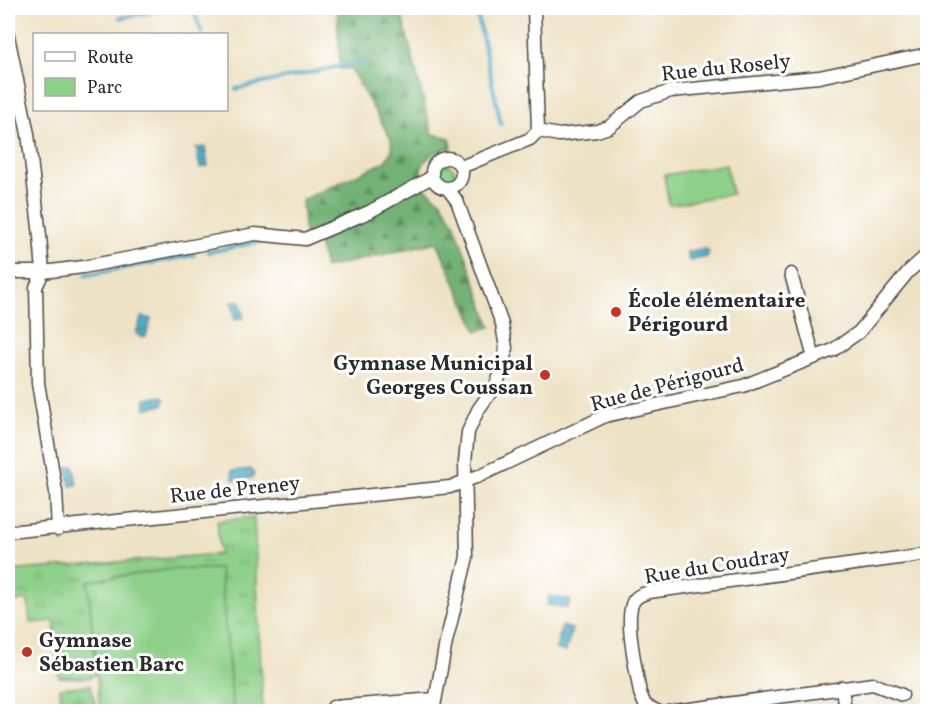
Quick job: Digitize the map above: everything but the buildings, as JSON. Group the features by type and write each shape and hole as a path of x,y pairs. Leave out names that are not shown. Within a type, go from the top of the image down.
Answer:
{"street":[{"path":"461,167 530,139 538,131 534,8"},
{"path":"8,36 28,134 43,272 36,287 38,383 56,492 58,529"},
{"name":"Rue du Rosely","path":"538,131 573,135 597,131 609,127 640,101 671,91 819,77 927,54"},
{"path":"333,711 333,707 434,705 467,557 465,462 468,432 500,377 506,348 499,316 457,201 448,189 436,185 432,177 433,167 440,160 454,160 461,167 460,181 448,189"},
{"path":"8,272 43,272 255,234 305,239 369,212 432,177"},
{"name":"Rue de Périgourd","path":"466,481 605,416 743,386 833,350 859,332 908,272 927,256"},
{"path":"790,274 814,358"},
{"name":"Rue de Preney","path":"8,532 58,529 450,487 466,481"},
{"name":"Rue du Coudray","path":"658,711 645,705 640,693 630,617 633,604 638,597 649,592 927,554"},
{"path":"668,711 873,684 902,695"},
{"path":"842,687 845,711"}],"green space":[{"path":"337,8 400,8 432,134 450,138 452,148 438,151 427,159 421,170 420,184 441,201 454,222 491,327 477,331 437,242 325,268 318,241 305,239 302,200 385,162 392,150 391,139 350,68 340,69"},
{"path":"726,164 732,194 669,205 664,175"},
{"path":"446,165 452,168 455,174 452,180 446,183 440,180 437,174 440,168"},
{"path":"254,517 263,711 233,711 220,569 173,569 88,581 96,674 88,678 59,677 54,621 30,623 28,600 8,602 8,571 220,554 217,521"},
{"path":"173,569 220,569 233,711 100,711 88,581"},
{"path":"90,685 97,711 62,711 60,688"}],"water":[{"path":"205,147 208,166 200,168 196,148"},
{"path":"705,248 709,252 707,257 689,261 687,252"},
{"path":"240,301 244,318 235,320 232,302"},
{"path":"142,316 151,319 146,336 140,337 136,333"},
{"path":"162,396 165,400 163,405 146,408 145,399"},
{"path":"74,466 77,485 70,486 67,467"},
{"path":"251,469 254,473 252,478 233,480 232,471"},
{"path":"549,596 571,600 567,608 547,605"},
{"path":"562,626 572,629 566,652 556,649"}],"waterway":[{"path":"120,18 171,8"},
{"path":"193,8 202,33"},
{"path":"476,8 501,124"},
{"path":"236,89 363,61"},
{"path":"312,242 355,224"},
{"path":"208,252 259,242"},
{"path":"86,275 194,255"}],"place":[{"name":"École élémentaire Périgourd","path":"616,312"},
{"name":"Gymnase Municipal Georges Coussan","path":"545,375"},
{"name":"Gymnase Sébastien Barc","path":"27,652"}]}
